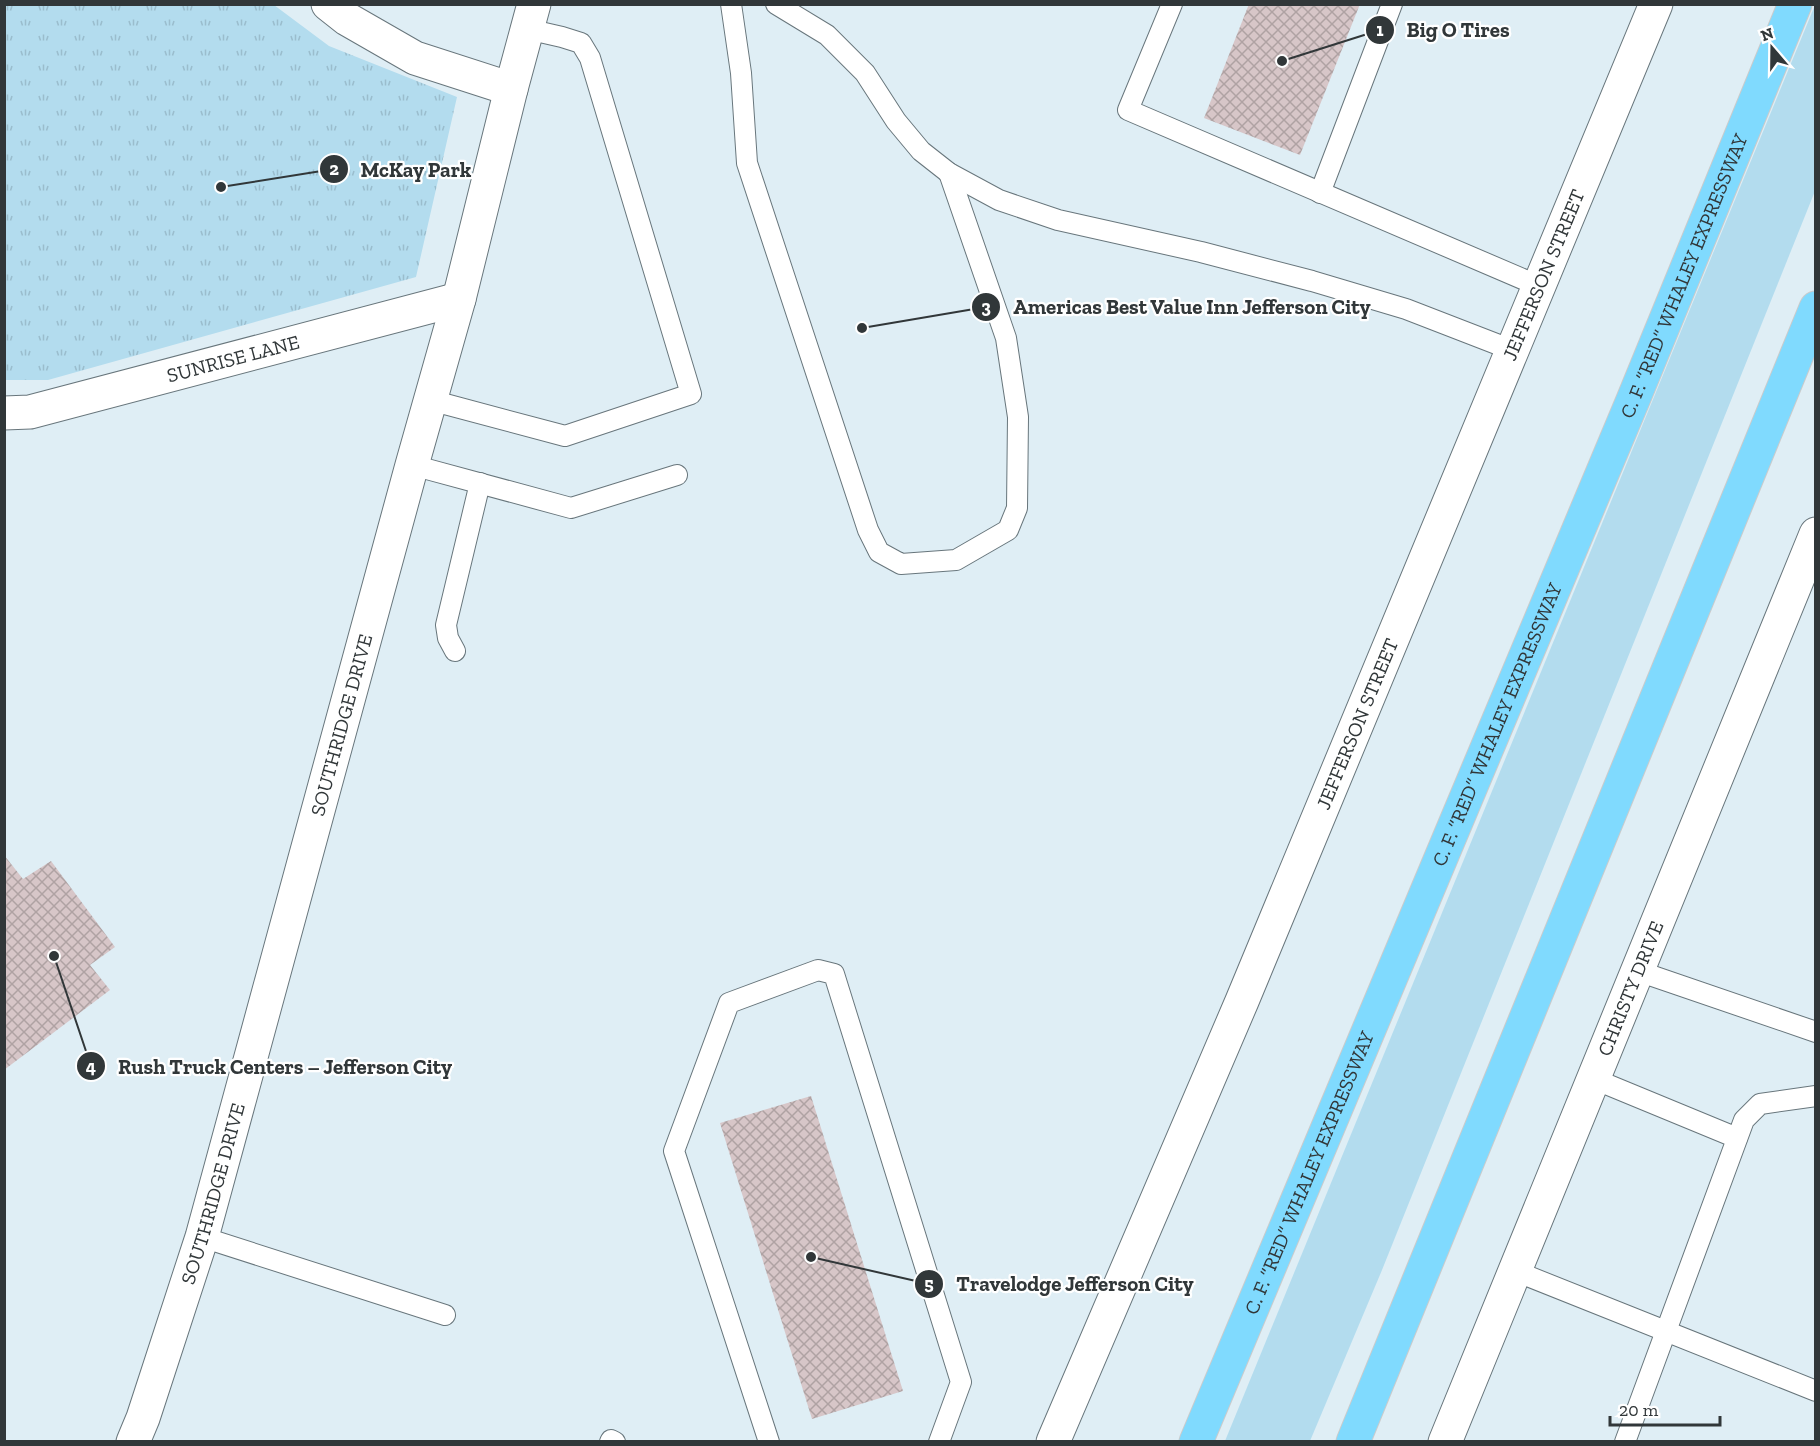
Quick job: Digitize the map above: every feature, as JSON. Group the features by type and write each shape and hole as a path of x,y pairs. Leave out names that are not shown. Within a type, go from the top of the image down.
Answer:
{"highway":[{"name":"C. F. “RED” WHALEY EXPRESSWAY","path":"1196,1442 1633,400 1795,4"},
{"path":"1353,1442 1815,308"}],"street":[{"path":"328,4 347,19 415,58 511,89"},
{"name":"JEFFERSON STREET","path":"1053,1442 1247,990 1656,4"},
{"name":"SOUTHRIDGE DRIVE","path":"133,1442 143,1418 202,1237 459,299 530,17"},
{"name":"SUNRISE LANE","path":"4,413 30,412 459,299"},
{"name":"CHRISTY DRIVE","path":"1445,1442 1815,534"}],"lane":[{"path":"731,4 741,72 747,163 868,530 879,552 901,564 956,560 1008,530 1017,508 1018,417 1006,338 949,173"},
{"path":"776,4 827,35 865,73 896,121 921,151 949,173 999,200 1058,220 1201,252 1406,309 1512,350"},
{"path":"1172,4 1128,110 1320,194 1539,285"},
{"path":"1320,194 1392,4"},
{"path":"430,400 565,436 691,394 590,58 581,43 562,36 530,17"},
{"path":"412,465 571,508 677,476"},
{"path":"455,651 448,638 446,625 480,483"},
{"path":"769,1442 674,1151 729,1003 818,970 834,974 961,1382 939,1442"},
{"path":"1638,971 1815,1032"},
{"path":"1594,1079 1737,1138"},
{"path":"1624,1442 1744,1120 1760,1104 1815,1096"},
{"path":"202,1237 445,1316"},
{"path":"1515,1272 1815,1391"},
{"path":"610,1442 611,1440 615,1442"}],"green space":[{"path":"5,4 274,5 329,46 457,97 416,277 48,380 5,380"},
{"path":"1815,5 1815,191 1382,1270 1310,1441 1225,1441"}],"building":[{"path":"1249,4 1360,4 1300,155 1204,118"},
{"path":"4,855 23,879 51,861 115,947 90,965 110,990 4,1070"},
{"path":"811,1096 903,1391 812,1419 720,1123"}],"place":[{"name":"Big O Tires","path":"1282,61"},
{"name":"McKay Park","path":"221,187"},
{"name":"Americas Best Value Inn Jefferson City","path":"862,328"},
{"name":"Rush Truck Centers – Jefferson City","path":"54,956"},
{"name":"Travelodge Jefferson City","path":"811,1257"}]}
